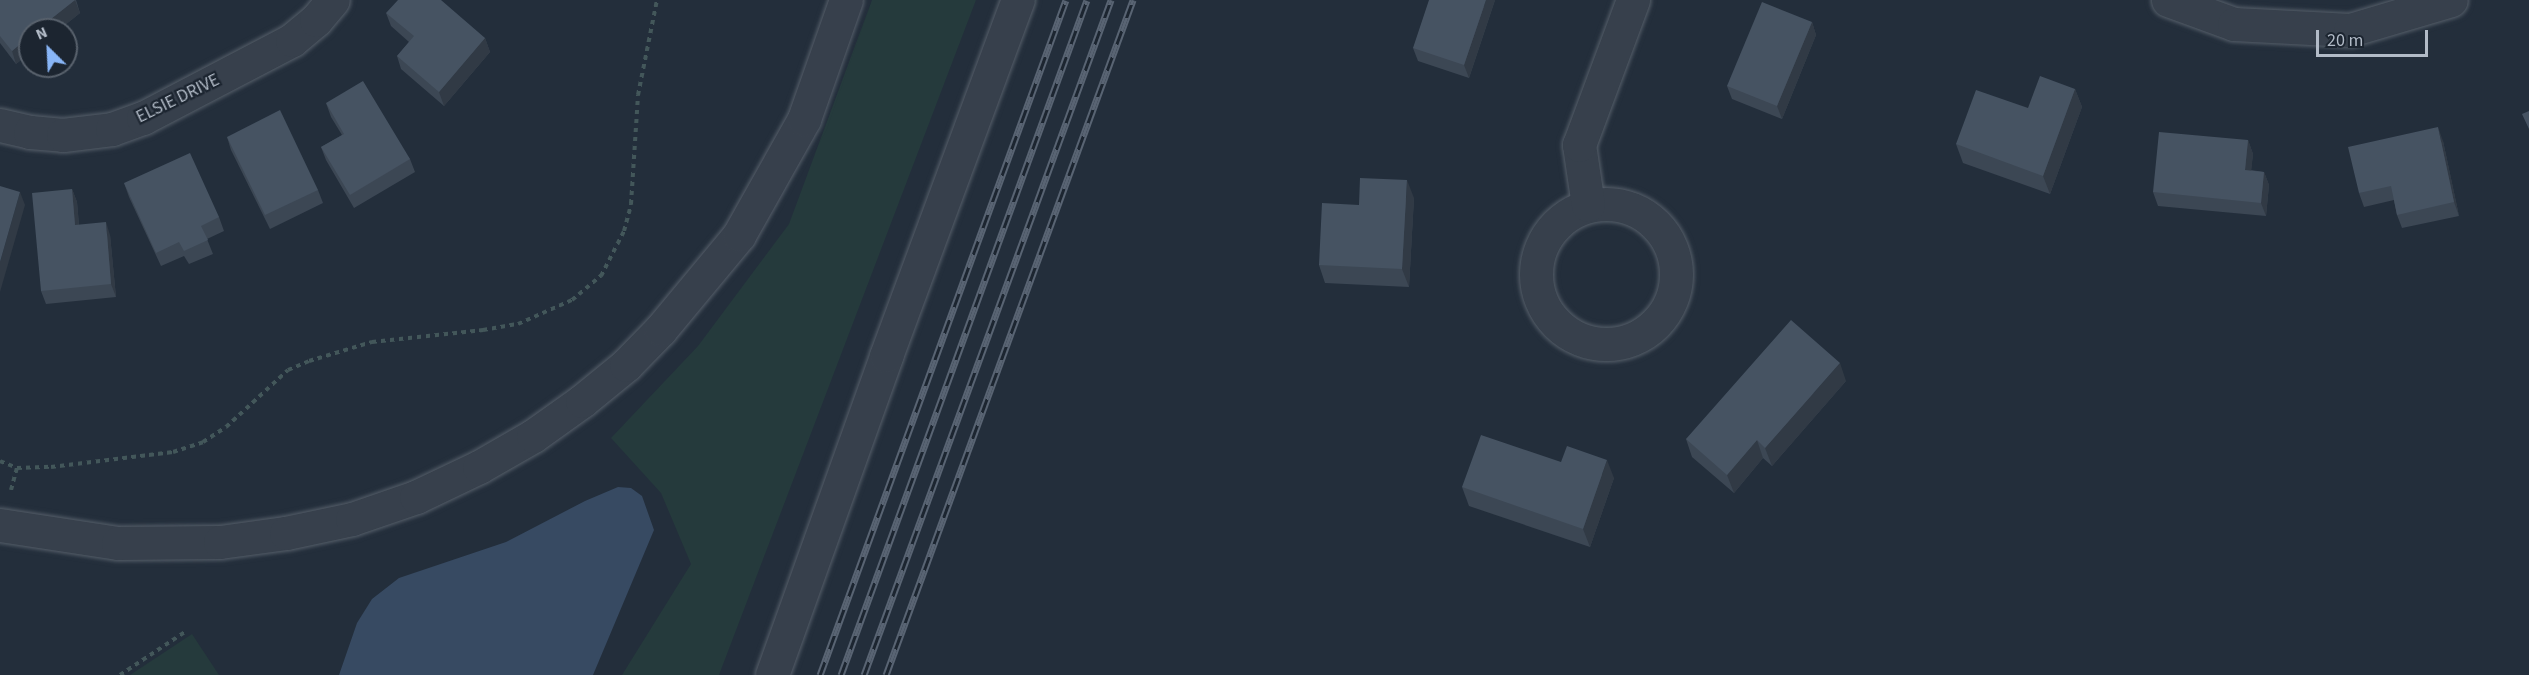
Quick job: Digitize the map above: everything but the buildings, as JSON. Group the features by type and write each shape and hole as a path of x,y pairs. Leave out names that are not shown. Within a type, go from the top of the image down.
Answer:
{"street":[{"name":"ELSIE DRIVE","path":"0,125 30,132 63,135 112,129 144,118 292,40 316,20 333,0"},
{"path":"0,525 118,543 220,542 286,533 352,519 416,497 479,467 533,436 582,401 626,365 668,322 739,235 804,119 846,0"},
{"path":"772,675 886,356 1018,0"},
{"path":"1588,205 1579,145 1633,0"},
{"path":"2168,0 2234,24 2350,30 2451,0"},
{"path":"1613,204 1641,212 1659,227 1671,245 1677,267 1675,289 1667,309 1648,332 1620,344 1598,345 1577,339 1558,327 1544,310 1536,289 1536,259 1544,238 1564,217 1588,205 1613,204"}],"path":[{"path":"0,461 17,468 51,467 173,452 203,442 226,427 288,370 309,361 372,342 518,324 572,300 601,276 624,231 631,204 638,95 657,0"},
{"path":"120,675 185,632"}],"green space":[{"path":"872,0 976,0 719,675 622,675 691,564 661,493 611,438 698,346 789,224"},
{"path":"192,634 219,675 130,675"}],"water":[{"path":"618,487 631,488 642,496 654,530 593,675 339,675 357,623 372,599 399,578 506,542 585,501"}],"railway":[{"path":"820,675 1066,0"},
{"path":"841,675 1087,0"},
{"path":"864,675 1111,0"},
{"path":"886,675 1133,0"}]}
